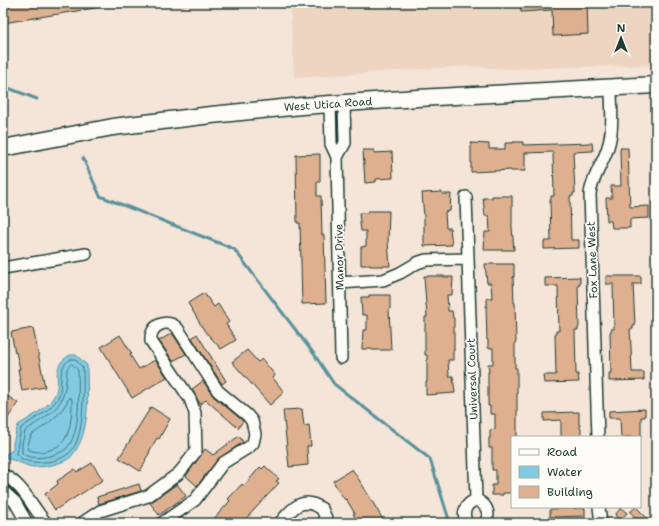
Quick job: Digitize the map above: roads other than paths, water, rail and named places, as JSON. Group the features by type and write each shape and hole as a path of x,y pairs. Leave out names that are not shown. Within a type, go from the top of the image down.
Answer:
{"street":[{"name":"West Utica Road","path":"3,148 113,127 211,115 337,103 656,85"},
{"name":"Fox Lane West","path":"598,436 590,194 592,182 605,155 611,136 610,88"},
{"name":"Manor Drive","path":"337,103 331,144 337,157 340,358"},
{"name":"Universal Court","path":"466,197 476,500"},
{"path":"3,268 86,254"},
{"path":"340,283 383,280 426,260 468,259"},
{"path":"82,523 100,510 154,493 178,474 196,450 196,420 192,405 151,341 152,332 155,328 168,323 172,324 178,329 218,391 252,421 255,434 253,443 224,463 195,500 162,523"},
{"path":"3,474 20,487 36,512 46,523"},
{"path":"3,491 15,502 25,522 36,512"},
{"path":"467,523 464,511 469,504 476,500 480,501 488,512 485,523"},
{"path":"280,523 296,506 303,503 310,503 322,509 328,523"},
{"path":"599,508 601,523"}],"water":[{"path":"70,355 76,355 87,365 86,420 81,441 76,450 71,457 54,465 31,467 14,460 6,459 6,454 13,450 13,443 18,425 32,417 53,398 56,392 58,370 63,360"}],"waterway":[{"path":"3,86 37,99"},
{"path":"83,158 100,196 234,249 314,354 334,384 430,459 450,523"}]}
